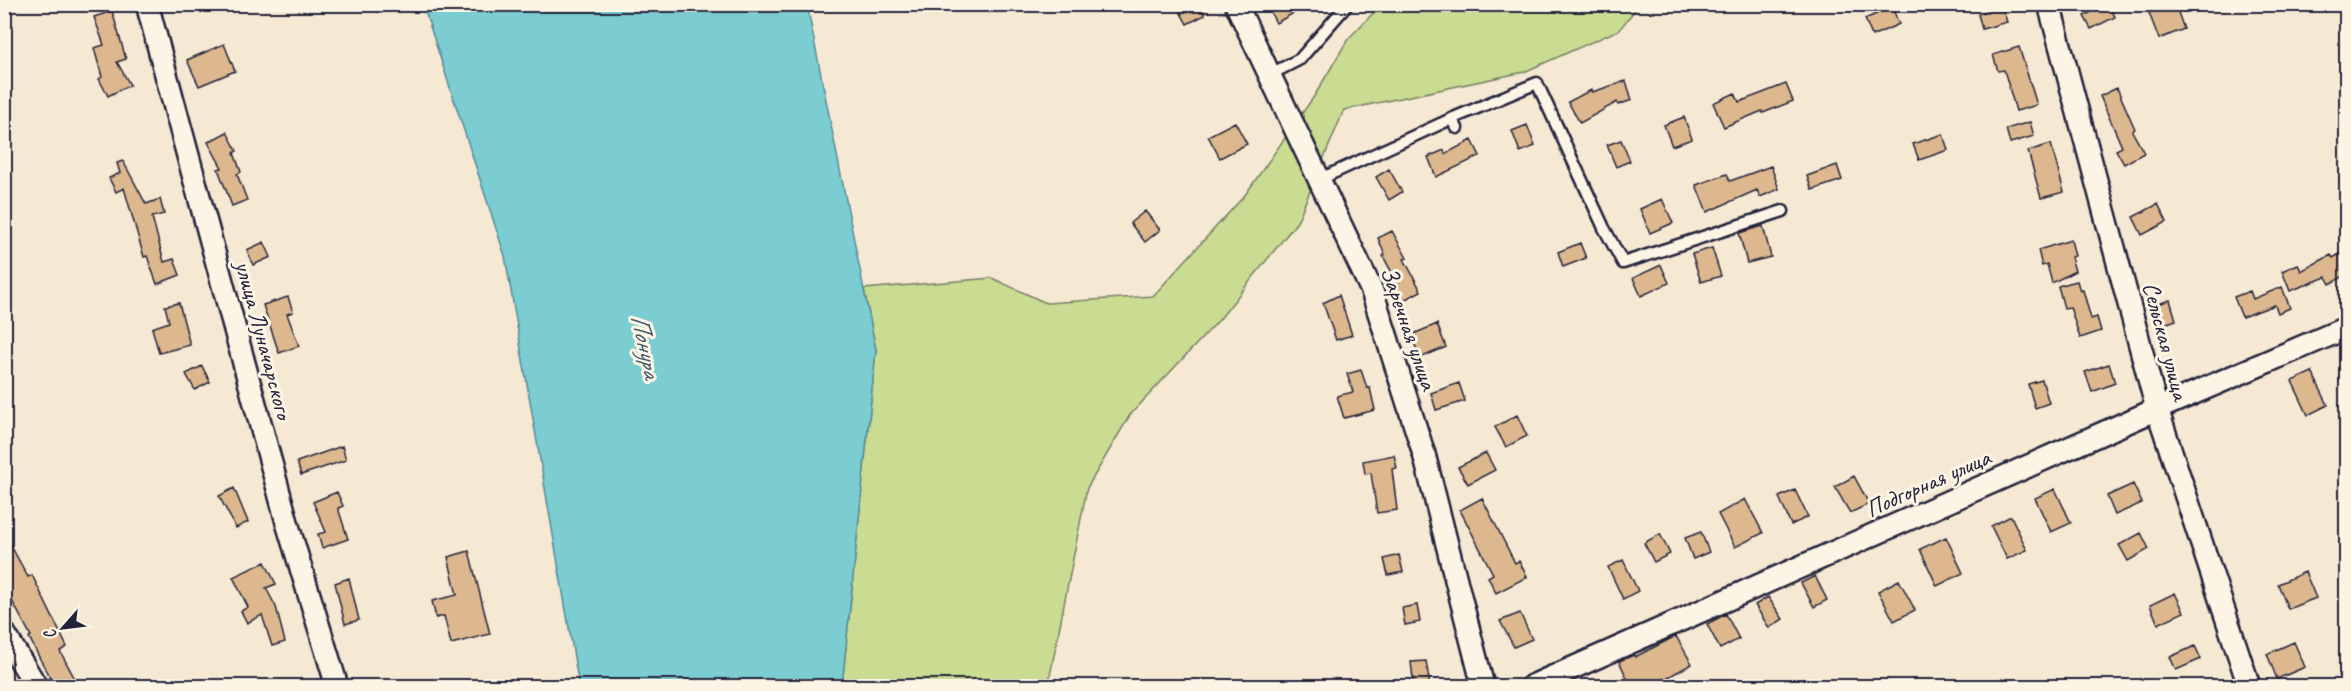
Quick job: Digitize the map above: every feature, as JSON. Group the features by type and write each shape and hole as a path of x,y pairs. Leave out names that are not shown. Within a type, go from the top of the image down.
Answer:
{"street":[{"name":"улица Луначарского","path":"147,4 288,526 338,687"},
{"name":"Заречная улица","path":"1236,4 1372,291 1424,454 1483,687"},
{"name":"Сельская улица","path":"2049,4 2157,410 2249,687"},
{"name":"Подгорная улица","path":"1532,687 2346,328"},
{"path":"4,633 36,687"}],"lane":[{"path":"1269,75 1300,59 1348,4"},
{"path":"1318,180 1454,124 1537,83 1604,228 1623,263 1783,211"}],"green space":[{"path":"1381,5 1639,5 1619,30 1524,72 1344,110 1297,222 1219,320 1130,415 1087,488 1048,686 842,686 876,350 864,289 992,278 1046,303 1153,296 1245,195 1315,95 1348,39"}],"water":[{"name":"Понура","path":"423,5 807,5 876,350 842,686 579,686 505,256"}],"building":[{"path":"1176,4 1200,4 1205,15 1187,24"},
{"path":"1266,4 1310,4 1276,23"},
{"path":"2109,4 2115,17 2091,29 2084,16"},
{"path":"2175,4 2184,29 2159,39 2149,13"},
{"path":"2002,6 2007,22 1982,29 1978,14"},
{"path":"1892,7 1899,24 1872,36 1865,19"},
{"path":"112,11 126,59 117,62 130,85 108,96 99,79 102,77 94,48 104,45 94,17"},
{"path":"224,44 235,71 199,86 187,60"},
{"path":"2019,47 2037,105 2016,111 2004,70 1998,71 1993,55"},
{"path":"1626,81 1632,100 1618,105 1617,102 1580,123 1568,102 1591,90 1592,92"},
{"path":"1786,84 1793,101 1724,127 1713,103 1735,93 1739,102"},
{"path":"2117,88 2135,129 2132,131 2144,153 2124,164 2116,150 2122,147 2100,96"},
{"path":"1684,117 1692,139 1672,146 1664,125"},
{"path":"1235,122 1247,144 1220,158 1208,136"},
{"path":"2030,122 2034,136 2010,143 2006,129"},
{"path":"1527,125 1535,146 1520,152 1512,131"},
{"path":"227,132 237,151 234,153 241,172 237,174 247,200 232,206 218,169 222,168 208,142"},
{"path":"1943,134 1948,150 1919,160 1913,144"},
{"path":"1472,140 1480,156 1436,177 1428,157 1444,150 1445,154"},
{"path":"1621,140 1630,161 1616,167 1607,145"},
{"path":"2051,144 2064,192 2041,198 2028,151"},
{"path":"123,161 146,204 160,199 164,214 152,217 164,262 174,259 180,275 157,284 147,256 144,257 124,188 116,192 109,178 120,173 117,163"},
{"path":"1837,165 1842,180 1812,190 1807,176"},
{"path":"1771,166 1779,189 1760,197 1757,190 1707,212 1696,185 1727,174 1730,181"},
{"path":"1389,169 1402,192 1389,200 1376,177"},
{"path":"1662,199 1673,223 1650,233 1640,209"},
{"path":"2158,204 2167,222 2142,235 2133,217"},
{"path":"1145,211 1160,230 1145,242 1130,223"},
{"path":"1763,226 1771,257 1747,263 1739,233"},
{"path":"1392,231 1421,291 1400,302 1393,289 1399,286 1383,256 1385,255 1378,238"},
{"path":"2071,240 2075,256 2071,257 2075,271 2052,283 2047,264 2042,266 2038,250"},
{"path":"264,242 271,257 253,265 247,250"},
{"path":"1580,243 1586,258 1563,267 1558,252"},
{"path":"1712,248 1721,276 1701,282 1692,254"},
{"path":"2346,250 2346,275 2330,284 2326,277 2290,291 2282,271 2298,264 2301,271 2331,255 2333,258"},
{"path":"1661,265 1669,283 1641,296 1633,278"},
{"path":"2077,281 2080,291 2083,290 2091,319 2097,317 2101,331 2080,338 2070,307 2064,308 2058,286"},
{"path":"2282,287 2290,308 2278,313 2275,305 2242,317 2234,297 2250,291 2253,299"},
{"path":"1339,295 1352,335 1336,340 1323,303"},
{"path":"288,297 293,312 287,314 299,346 279,353 263,305"},
{"path":"2170,300 2176,320 2159,326 2152,306"},
{"path":"179,303 190,345 159,353 152,328 169,322 165,306"},
{"path":"1437,324 1446,347 1420,358 1411,335"},
{"path":"2109,364 2115,383 2092,392 2085,372"},
{"path":"202,366 210,382 195,390 186,374"},
{"path":"1361,370 1367,388 1370,388 1375,410 1344,418 1337,396 1353,392 1347,374"},
{"path":"2312,372 2328,405 2308,415 2292,381"},
{"path":"2042,380 2049,403 2035,408 2028,384"},
{"path":"1459,383 1465,401 1436,410 1431,393"},
{"path":"1517,415 1527,436 1506,447 1495,427"},
{"path":"342,446 346,460 301,475 297,462"},
{"path":"1486,453 1495,470 1468,484 1458,467"},
{"path":"1394,455 1397,468 1392,469 1397,510 1377,513 1371,473 1365,474 1363,461"},
{"path":"1854,476 1869,504 1850,513 1835,487"},
{"path":"2133,484 2142,503 2115,515 2107,496"},
{"path":"234,488 248,522 236,528 219,496"},
{"path":"2055,489 2071,523 2051,532 2035,498"},
{"path":"1795,490 1808,517 1791,525 1779,497"},
{"path":"337,492 343,506 338,508 348,539 322,548 318,534 326,532 313,502"},
{"path":"1482,498 1515,563 1519,561 1527,577 1496,593 1488,577 1493,574 1460,510"},
{"path":"1745,499 1763,533 1735,547 1718,514"},
{"path":"2011,516 2027,550 2007,559 1991,526"},
{"path":"1701,532 1709,552 1693,559 1685,538"},
{"path":"4,533 28,577 32,575 67,647 60,651 75,679 60,687 56,687 41,661 29,637 31,636 4,586"},
{"path":"2141,533 2149,549 2128,561 2119,545"},
{"path":"1660,534 1670,554 1654,562 1644,543"},
{"path":"1946,537 1963,573 1937,586 1920,549"},
{"path":"469,551 490,634 451,644 444,616 436,618 432,601 457,595 448,557"},
{"path":"1399,555 1403,572 1388,575 1384,559"},
{"path":"1623,560 1638,591 1623,599 1608,567"},
{"path":"265,562 276,584 266,588 276,607 285,642 272,646 262,615 247,623 241,611 248,607 233,577"},
{"path":"2305,572 2316,598 2288,609 2278,584"},
{"path":"1815,576 1827,600 1814,607 1801,583"},
{"path":"349,578 359,620 345,624 335,583"},
{"path":"1899,580 1915,610 1894,621 1878,591"},
{"path":"2175,593 2184,612 2158,624 2150,605"},
{"path":"1768,597 1783,619 1769,628 1755,605"},
{"path":"1417,605 1420,622 1405,625 1402,608"},
{"path":"1520,613 1532,639 1514,647 1500,621"},
{"path":"1726,614 1739,639 1720,649 1707,624"},
{"path":"1676,636 1692,664 1650,687 1631,687 1619,661 1634,655 1635,657"},
{"path":"2294,642 2305,667 2277,679 2267,654"},
{"path":"2195,646 2201,659 2176,670 2170,657"},
{"path":"1426,661 1430,687 1414,687 1411,662"}]}
